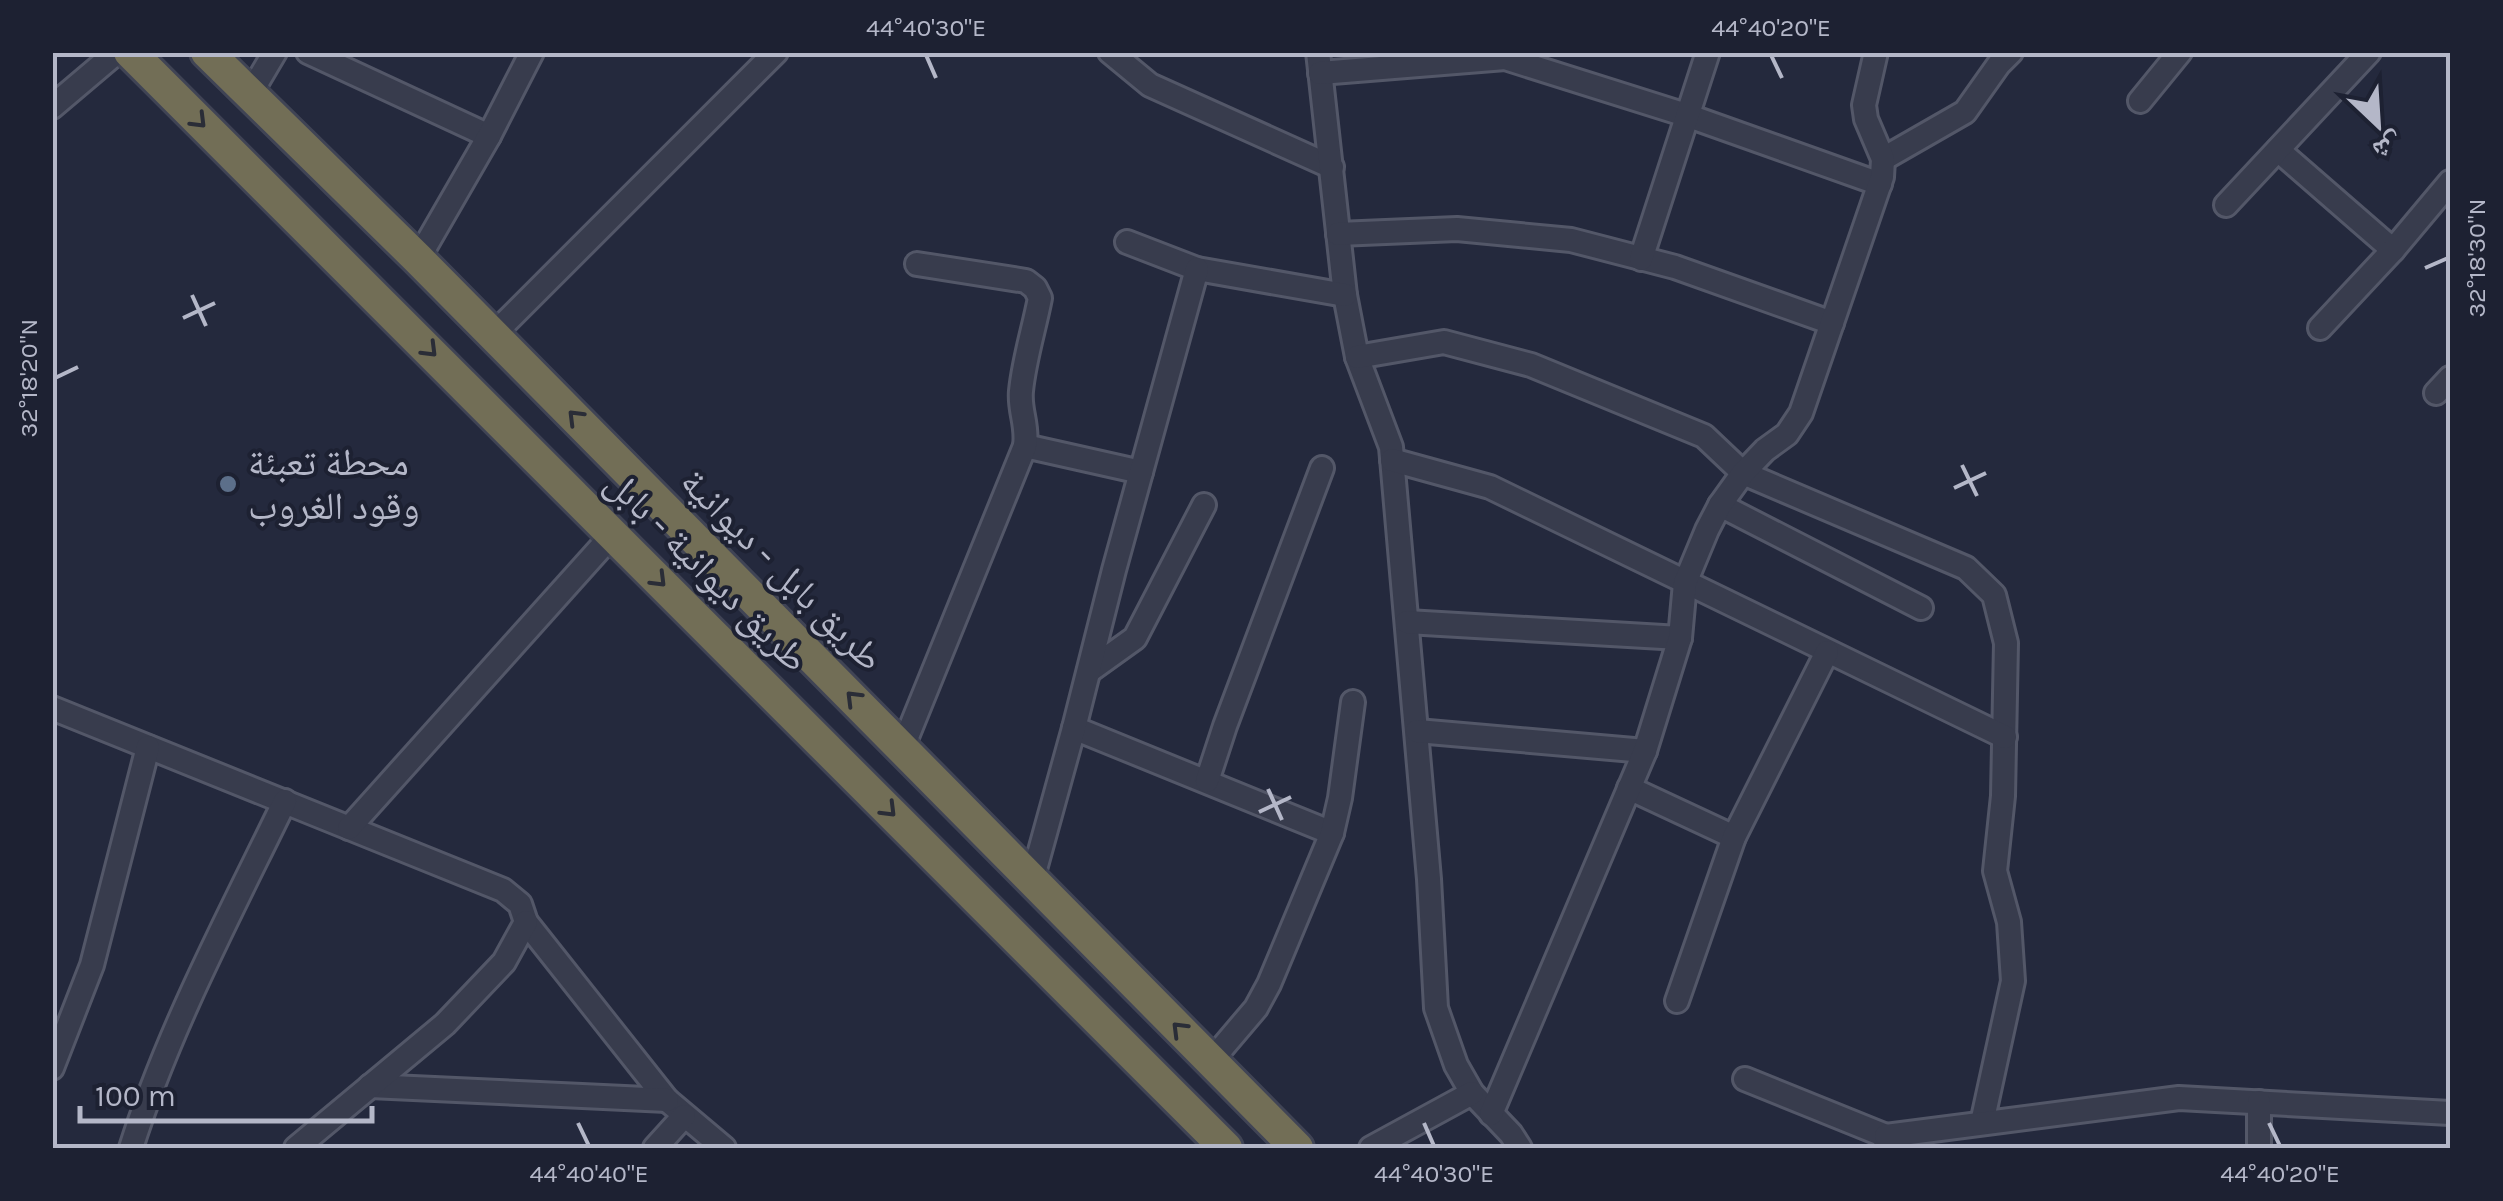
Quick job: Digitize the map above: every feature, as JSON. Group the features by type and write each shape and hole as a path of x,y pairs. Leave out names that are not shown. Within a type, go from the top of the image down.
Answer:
{"highway":[{"name":"طريق ديوانية - بابل","path":"130,52 1226,1148"},
{"name":"طريق بابل - ديوانية","path":"207,52 494,335 1297,1148"},
{"path":"300,222 340,184"},
{"path":"699,620 711,623 732,615 742,594 740,584"},
{"path":"744,665 742,654 753,634 763,628 785,630"}],"street":[{"path":"52,108 117,52"},
{"path":"249,96 275,52"},
{"path":"308,52 489,136"},
{"path":"418,259 532,52"},
{"path":"494,335 776,52"},
{"path":"1110,52 1150,84 1332,167"},
{"path":"1641,258 1708,52"},
{"path":"1492,1114 1645,751 1680,638 1686,583 1720,506 1743,473 1786,434 1800,413 1880,184 1883,159 1864,105 1876,52"},
{"path":"1883,159 1965,112 2010,52"},
{"path":"2140,102 2180,52"},
{"path":"2226,206 2369,52"},
{"path":"1520,1148 1472,1093 1456,1065 1436,1008 1429,879 1391,447 1357,357 1345,295 1319,63 1505,58 1880,184"},
{"path":"2278,150 2393,250"},
{"path":"2320,328 2450,182"},
{"path":"1338,234 1458,229 1571,240 1675,267 1832,323"},
{"path":"1126,242 1196,269 1345,295"},
{"path":"902,749 1025,446 1028,428 1021,393 1040,298 1026,281 917,264"},
{"path":"1032,880 1196,269"},
{"path":"1357,357 1444,342 1531,365 1704,436 1743,473 1966,568 1994,596 2006,643 2004,796 1995,871 2008,922 2013,981 1982,1123"},
{"path":"1025,446 1141,472"},
{"path":"1392,460 1490,488 2004,736"},
{"path":"1206,782 1322,468"},
{"path":"1088,671 1134,638 1204,505"},
{"path":"1720,506 1921,608"},
{"path":"349,828 613,534"},
{"path":"1407,622 1680,638"},
{"path":"1676,1002 1734,837 1827,652"},
{"path":"1210,1061 1256,1008 1270,984 1332,832 1353,702"},
{"path":"52,708 503,890 520,904 526,922 676,1108 724,1148"},
{"path":"1074,728 1332,832"},
{"path":"1417,731 1645,751"},
{"path":"52,1068 92,965 148,747"},
{"path":"1630,788 1734,837"},
{"path":"131,1148 146,1101 197,981 284,800"},
{"path":"296,1148 444,1024 504,962 526,922"},
{"path":"1745,1079 1886,1142 1982,1123 2179,1098 2450,1113"},
{"path":"370,1086 676,1108"},
{"path":"1371,1148 1472,1093"},
{"path":"2258,1148 2259,1102"},
{"path":"655,1148 676,1108"}],"place":[{"name":"محطة تعبئة وقود الغروب","path":"228,484"}]}
